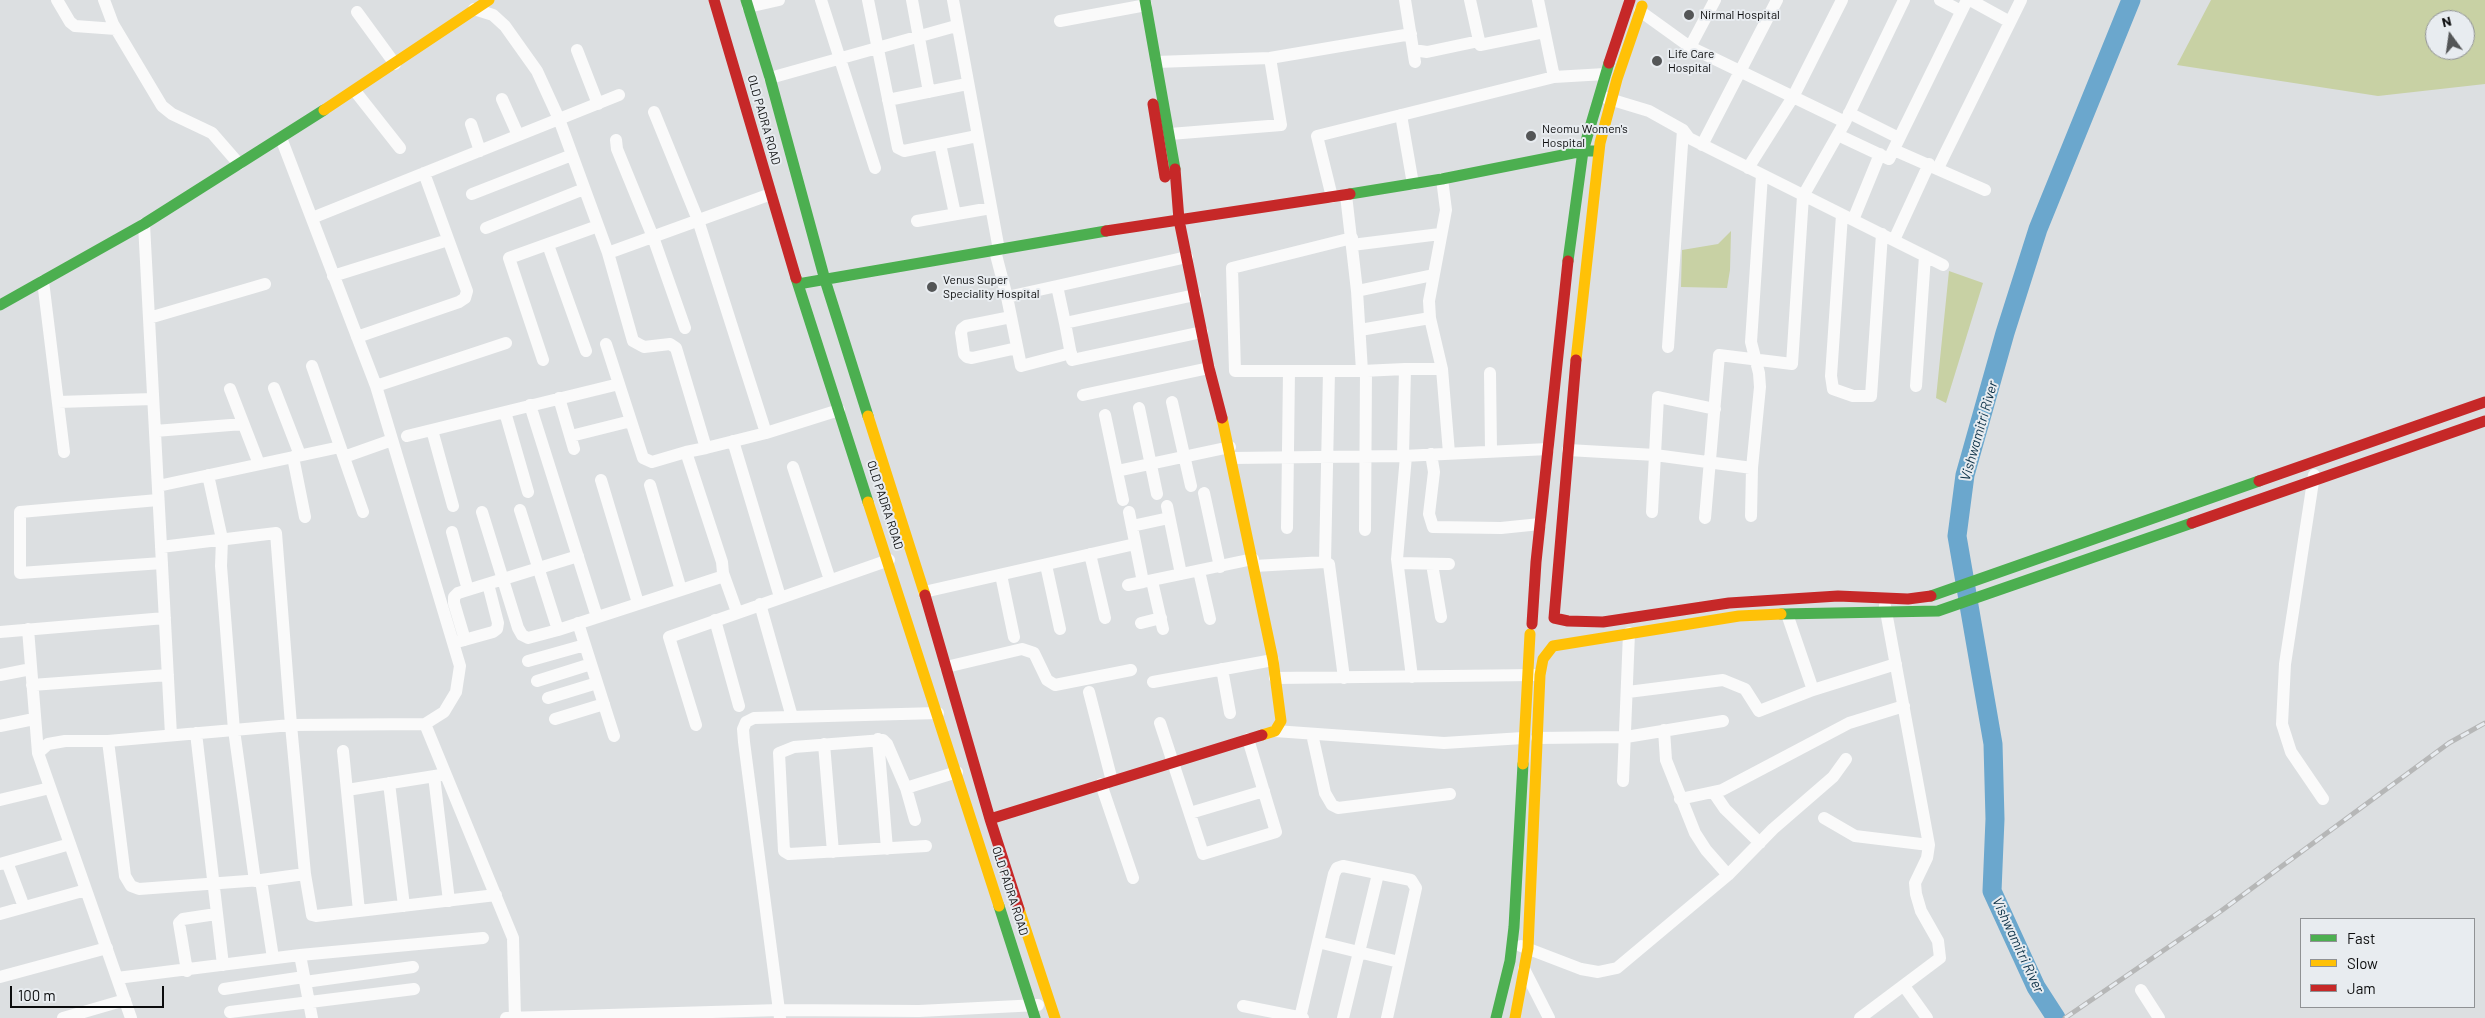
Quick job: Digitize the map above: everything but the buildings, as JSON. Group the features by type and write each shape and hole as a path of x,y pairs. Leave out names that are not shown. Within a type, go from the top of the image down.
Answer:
{"main road":[{"path":"0,305 144,224 355,91 489,0"},
{"name":"OLD PADRA ROAD","path":"714,0 798,284 889,560 1033,1012"},
{"path":"1496,1018 1510,959 1512,942 1526,675 1560,324 1583,150 1598,96 1630,0"},
{"name":"OLD PADRA ROAD","path":"747,3 770,78 825,280 924,592 990,819 1055,1018"},
{"path":"990,819 1275,730 1281,721 1273,660 1231,452 1210,368 1179,220 1178,189 1170,134 1156,62 1141,3"},
{"path":"1141,3 1168,194 1179,220"},
{"path":"1554,618 1582,293 1600,151 1612,100 1642,6"},
{"path":"798,284 1179,220 1413,184 1583,150 1600,151"},
{"path":"1531,629 1540,616 1568,622 1604,622 1729,603 1838,596 1908,599 1930,596 2485,402"},
{"path":"1531,629 1539,646 1553,646 1740,616 1938,611 2485,421"},
{"path":"1515,1018 1528,948 1540,675 1543,659 1560,640 1563,630 1559,622 1554,618"}],"street":[{"path":"57,0 70,22 75,26 116,29"},
{"path":"104,0 116,29 166,110 212,133 239,164"},
{"path":"747,3 779,0"},
{"path":"821,0 875,168"},
{"path":"868,0 900,150 977,136"},
{"path":"912,0 929,92"},
{"path":"953,0 956,26 991,208 997,251 1020,366 1071,353"},
{"path":"1405,0 1414,56 1479,41"},
{"path":"1470,0 1480,44 1544,32"},
{"path":"1538,0 1554,77"},
{"path":"1690,47 1715,0"},
{"path":"1702,145 1742,72 1777,0"},
{"path":"1748,168 1793,97 1842,0"},
{"path":"1705,518 1719,354 1792,364 1804,196 1838,135 1904,0"},
{"path":"1940,0 1966,4 2010,22"},
{"path":"1894,240 2021,0"},
{"path":"1060,21 1141,3"},
{"path":"1838,135 1889,159 1966,4"},
{"path":"1642,6 1690,47 1793,97 1847,117 1933,166 1985,190"},
{"path":"474,9 493,15 505,26 537,71 559,119 608,254 633,341 644,347 670,344 676,348 706,448"},
{"path":"357,12 395,64"},
{"path":"770,78 956,26"},
{"path":"1156,62 1234,56 1270,58 1411,34"},
{"path":"577,50 598,104"},
{"path":"1170,134 1281,125 1270,58"},
{"path":"1332,197 1317,136 1554,77 1605,74"},
{"path":"888,100 967,84"},
{"path":"355,91 400,148"},
{"path":"312,218 619,95"},
{"path":"1598,96 1649,111 1683,130 1689,138 1702,145 1943,265"},
{"path":"502,99 518,136"},
{"path":"654,112 698,220 766,433"},
{"path":"1401,115 1413,184"},
{"path":"471,124 480,151"},
{"path":"1668,347 1683,130"},
{"path":"281,138 376,386 459,642"},
{"path":"616,140 617,149 653,237 685,328"},
{"path":"940,144 955,214"},
{"path":"1880,154 1847,217 1831,376 1832,389 1853,396 1871,396 1882,234"},
{"path":"472,194 572,155"},
{"path":"357,337 459,302 465,298 466,291 424,173"},
{"path":"1751,516 1752,468 1760,387 1759,373 1751,342 1762,175"},
{"path":"1442,179 1446,210 1429,300 1430,318 1442,369 1448,453"},
{"path":"486,228 584,189"},
{"path":"608,254 771,194"},
{"path":"1346,195 1364,371 1366,530"},
{"path":"917,221 991,208"},
{"path":"144,224 171,735"},
{"path":"543,360 509,258 598,226"},
{"path":"1440,234 1352,241 1232,268 1235,371 1442,369"},
{"path":"333,276 448,240"},
{"path":"548,245 586,351"},
{"path":"1916,386 1925,256"},
{"path":"1007,297 1187,257"},
{"path":"1357,291 1434,276"},
{"path":"43,281 64,452"},
{"path":"149,318 265,284"},
{"path":"1057,286 1072,360 1202,332"},
{"path":"1065,323 1195,295"},
{"path":"1011,317 966,326 962,329 964,354 972,358 1017,348"},
{"path":"1360,330 1430,318"},
{"path":"376,386 506,344"},
{"path":"606,344 643,458 647,462 733,442 839,410"},
{"path":"312,366 363,512"},
{"path":"1083,394 1210,368"},
{"path":"1406,369 1404,456 1398,563 1412,676"},
{"path":"1287,528 1288,371"},
{"path":"1325,562 1330,371"},
{"path":"1490,373 1490,450"},
{"path":"407,436 619,384"},
{"path":"274,388 296,456 305,517"},
{"path":"230,389 259,464"},
{"path":"1652,512 1658,397 1715,409"},
{"path":"559,398 572,442 631,421"},
{"path":"58,402 153,399"},
{"path":"1172,402 1191,486"},
{"path":"530,405 597,617"},
{"path":"1139,408 1157,494"},
{"path":"506,412 528,492"},
{"path":"1105,415 1124,500"},
{"path":"155,431 243,424"},
{"path":"432,430 453,506"},
{"path":"158,486 296,456 342,452 392,440"},
{"path":"733,442 780,597"},
{"path":"1117,471 1185,457 1231,452 1288,457 1327,457 1404,456 1490,450 1548,449"},
{"path":"1568,450 1655,455 1752,468"},
{"path":"686,452 737,612"},
{"path":"1431,454 1434,472 1430,514 1433,527 1501,528 1540,524"},
{"path":"2315,463 2285,664 2282,724 2291,752 2323,800"},
{"path":"793,467 830,580"},
{"path":"208,475 222,540 221,566 234,730 258,880 273,958"},
{"path":"601,480 638,603"},
{"path":"650,485 681,590"},
{"path":"1204,493 1220,566"},
{"path":"158,500 20,512 20,573 162,563"},
{"path":"520,510 558,630"},
{"path":"482,512 502,580 522,635 528,638 721,577 723,572"},
{"path":"1129,512 1136,544 1162,624 1141,622"},
{"path":"1132,526 1168,512 1181,574"},
{"path":"452,532 468,590"},
{"path":"161,547 276,533 290,725 305,874 312,915 496,895"},
{"path":"924,592 1136,544"},
{"path":"1090,554 1105,618"},
{"path":"38,753 48,744 65,741 108,741 290,725 425,724 444,712 456,692 460,666 454,597 458,593 578,556"},
{"path":"696,725 669,637 889,560"},
{"path":"1128,585 1220,566 1253,563 1325,562 1331,568 1344,678"},
{"path":"1398,563 1449,564"},
{"path":"1432,564 1441,617"},
{"path":"1046,565 1060,629"},
{"path":"1199,571 1210,619"},
{"path":"1000,575 1014,637"},
{"path":"459,642 493,632 497,629 498,623 488,584"},
{"path":"1860,1018 1940,958 1938,941 1921,911 1916,894 1915,883 1927,858 1930,845 1884,598"},
{"path":"760,604 792,717"},
{"path":"1788,614 1813,690"},
{"path":"0,632 165,618"},
{"path":"715,620 739,706"},
{"path":"578,623 614,736"},
{"path":"28,629 38,753 131,1018"},
{"path":"1623,781 1629,633"},
{"path":"528,661 585,645"},
{"path":"946,667 1022,649 1034,653 1047,680 1055,685 1131,670"},
{"path":"1153,682 1273,660"},
{"path":"537,681 591,664"},
{"path":"1628,692 1723,680 1745,689 1759,712 1813,690 1896,664"},
{"path":"0,674 31,669"},
{"path":"1222,669 1230,713"},
{"path":"32,685 168,675"},
{"path":"1275,678 1540,675"},
{"path":"548,698 597,684"},
{"path":"1088,692 1107,783 1133,878"},
{"path":"555,719 604,704"},
{"path":"1680,799 1714,793 1849,722 1904,706"},
{"path":"780,1014 743,729 746,722 754,718 938,713"},
{"path":"0,726 34,719"},
{"path":"1537,738 1626,736 1723,721"},
{"path":"1160,723 1203,854 1276,832 1248,739"},
{"path":"425,724 440,775 496,895 513,938 512,1018 919,1011 1033,1012 1050,1004"},
{"path":"1275,730 1444,743 1523,738"},
{"path":"1664,730 1666,760 1680,799 1700,841 1728,875"},
{"path":"196,733 223,965"},
{"path":"1312,734 1325,793 1332,804 1338,808 1450,794"},
{"path":"878,739 887,849"},
{"path":"915,820 906,788 887,744 878,739 794,747 779,753 784,852 789,854 926,846"},
{"path":"108,741 125,876 131,886 139,890 305,874"},
{"path":"824,744 833,852"},
{"path":"343,751 359,911"},
{"path":"1512,942 1581,968 1606,971 1616,968 1655,938 1728,875 1798,805 1833,777 1846,759"},
{"path":"906,788 957,772"},
{"path":"347,790 440,775"},
{"path":"440,775 449,901"},
{"path":"389,783 404,906"},
{"path":"0,800 50,788"},
{"path":"1190,813 1264,791"},
{"path":"1714,793 1725,809 1760,843"},
{"path":"1824,818 1855,836 1930,845"},
{"path":"24,907 4,863 70,844"},
{"path":"1243,1006 1301,1018 1337,868 1342,866 1411,880 1416,888 1387,1018"},
{"path":"1343,1018 1378,874"},
{"path":"0,914 86,890"},
{"path":"187,971 179,923 183,919 216,914"},
{"path":"117,978 187,971 300,955 483,938"},
{"path":"1318,942 1400,962"},
{"path":"0,977 107,948"},
{"path":"300,955 312,1018"},
{"path":"1510,959 1523,968 1549,1018"},
{"path":"224,989 413,967"},
{"path":"1904,986 1927,1018"},
{"path":"230,1012 414,989"},
{"path":"2141,990 2159,1018"},
{"path":"63,1018 125,1000"}],"green space":[{"path":"2211,0 2485,0 2485,84 2378,96 2177,65"},
{"path":"1731,231 1730,270 1727,288 1681,287 1682,250 1718,244"},
{"path":"1949,271 1983,283 1946,403 1936,398"}],"waterway":[{"name":"Vishwamitri River","path":"2056,1018 2036,987 1992,891 1995,819 1993,744 1957,536 1965,475 2005,333 2038,229 2131,0"}],"railway":[{"path":"2065,1018 2221,911 2449,743 2485,723"}],"traffic: fast":[{"path":"746,0 770,78 825,280 868,416"},
{"path":"1145,0 1175,169"},
{"path":"1568,261 1583,151 1609,63"},
{"path":"0,305 144,224 324,110"},
{"path":"1350,194 1442,179 1583,151 1596,151"},
{"path":"798,284 1106,231"},
{"path":"796,278 868,502"},
{"path":"1931,596 2259,481"},
{"path":"1781,614 1938,611 2192,523"},
{"path":"1496,1018 1510,961 1514,927 1523,764"},
{"path":"999,906 1035,1018"}],"traffic: slow":[{"path":"324,110 489,0"},
{"path":"1576,360 1600,143 1617,79 1642,6"},
{"path":"868,416 925,595"},
{"path":"1222,418 1273,660 1281,721 1275,731 1262,735"},
{"path":"868,502 999,906"},
{"path":"1553,646 1739,616 1781,614"},
{"path":"1523,764 1530,634"},
{"path":"1515,1018 1528,948 1540,675 1543,659 1553,646"},
{"path":"1019,909 1055,1018"}],"traffic: jam":[{"path":"714,0 796,278"},
{"path":"1609,63 1630,0"},
{"path":"1153,104 1165,177"},
{"path":"1175,169 1179,220 1209,368 1222,418"},
{"path":"1106,231 1350,194"},
{"path":"1532,624 1536,562 1568,261"},
{"path":"1554,618 1576,360"},
{"path":"2259,481 2485,402"},
{"path":"2192,523 2485,421"},
{"path":"925,595 990,819 1019,909"},
{"path":"1554,618 1568,621 1603,622 1729,603 1838,596 1908,599 1931,596"},
{"path":"990,819 1262,735"}],"place":[{"name":"Nirmal Hospital","path":"1689,15"},
{"name":"Life Care Hospital","path":"1657,61"},
{"name":"Neomu Women's Hospital","path":"1531,136"},
{"name":"Venus Super Speciality Hospital","path":"932,287"}]}
